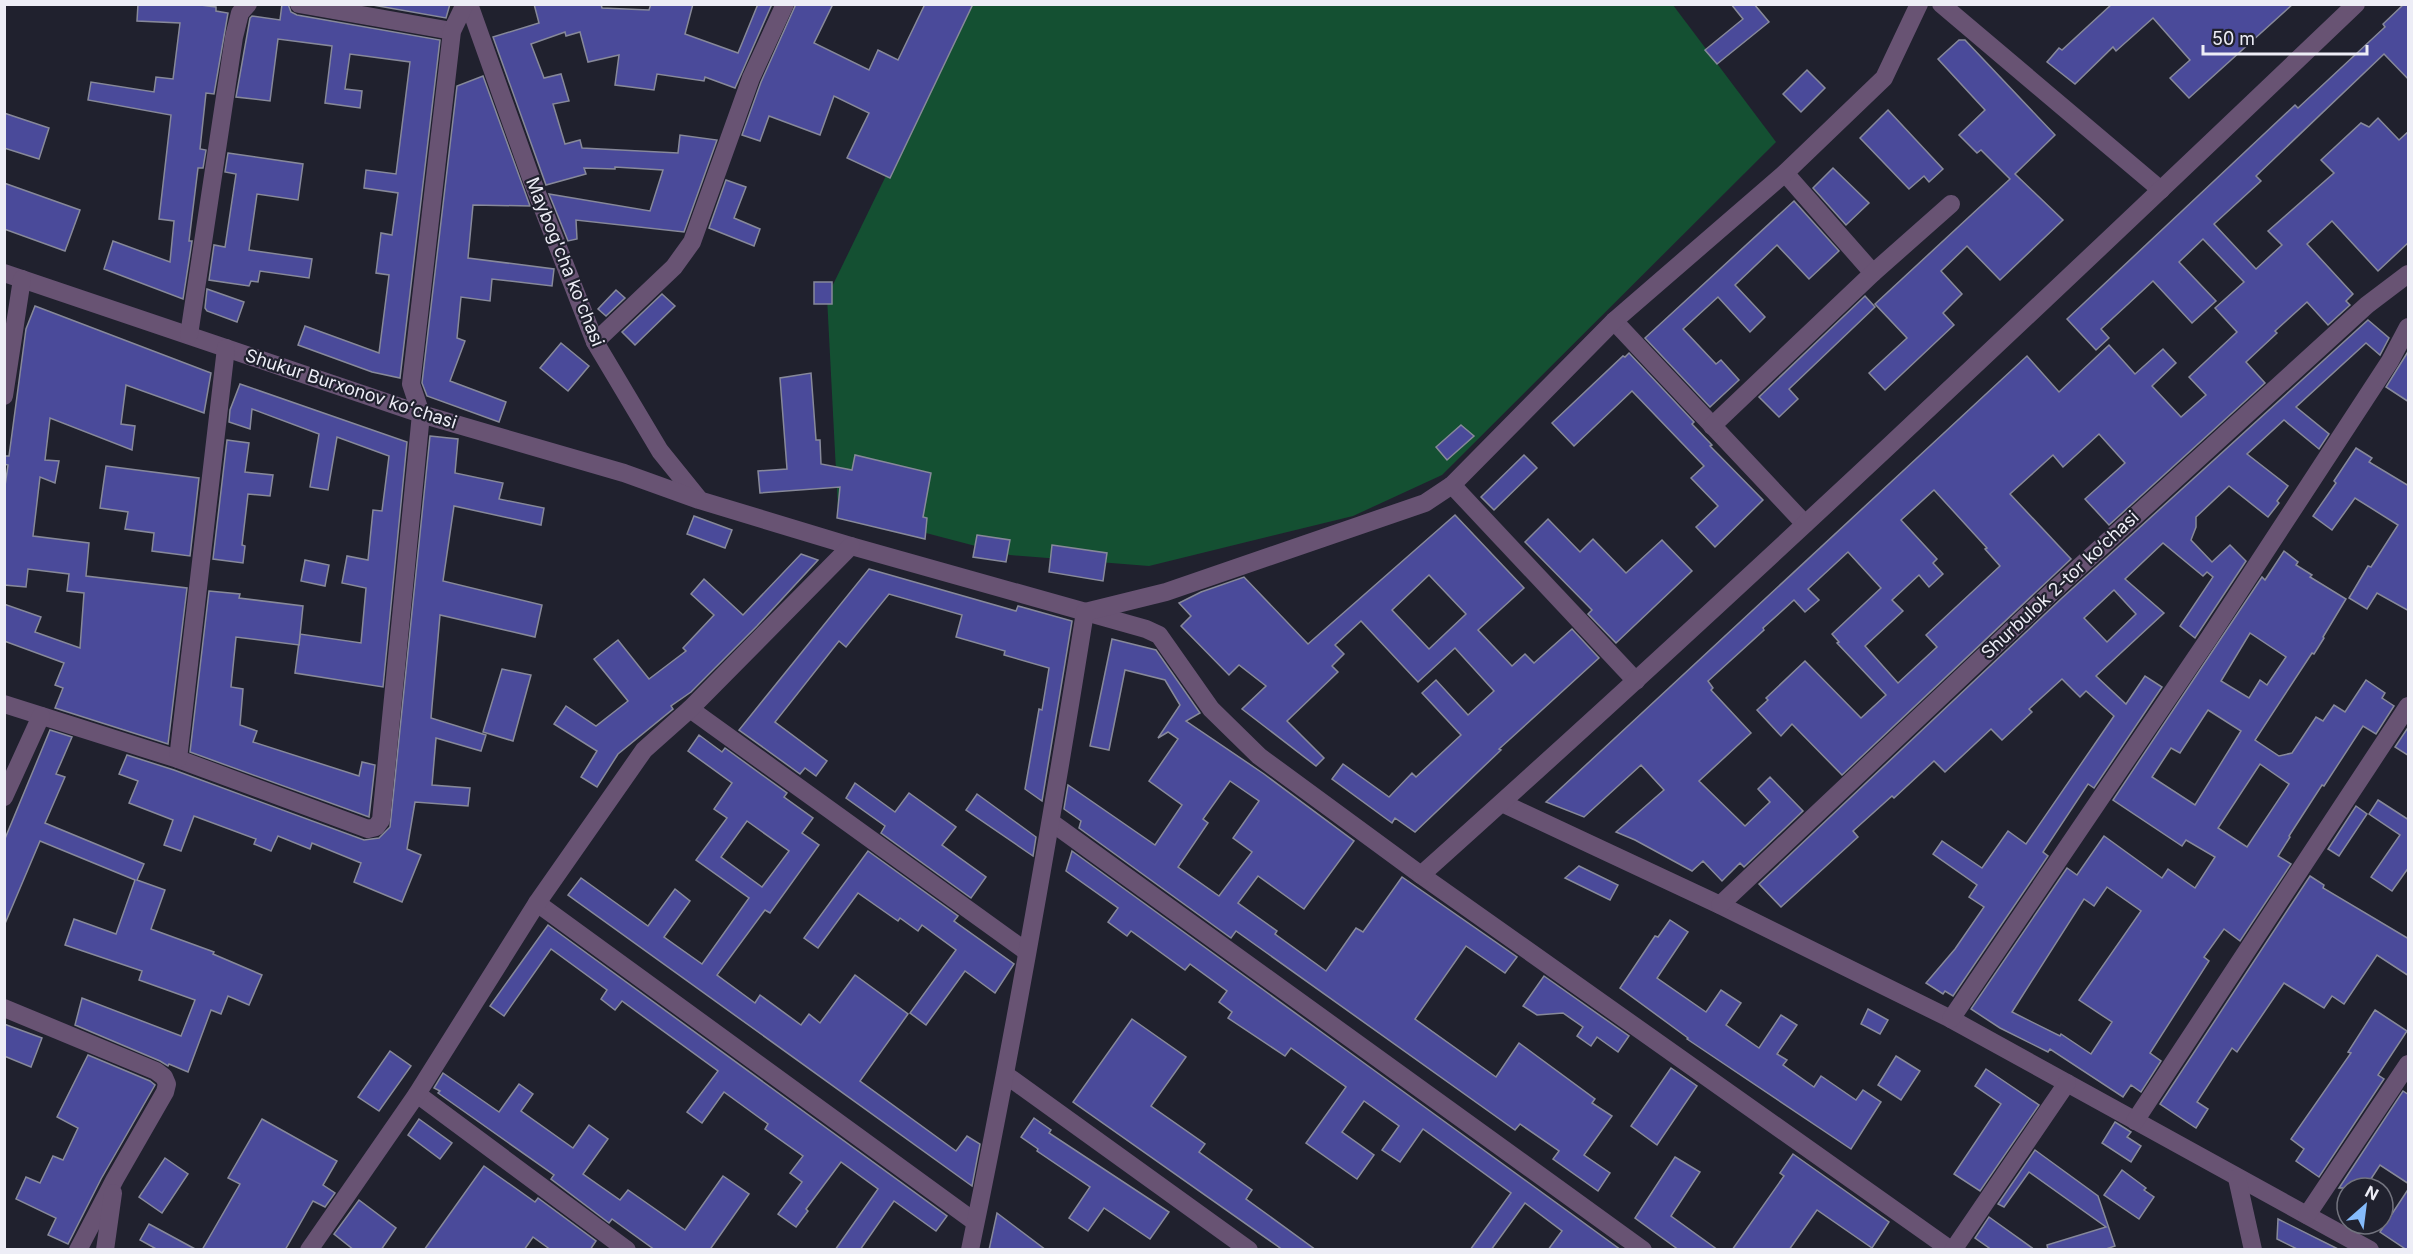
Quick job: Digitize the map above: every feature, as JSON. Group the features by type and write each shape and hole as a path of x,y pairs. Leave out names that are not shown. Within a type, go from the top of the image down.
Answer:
{"street":[{"path":"189,335 234,37 240,13 248,4"},
{"path":"298,4 453,31"},
{"path":"4,704 178,759 368,828 376,827 381,820 421,414 411,384 453,31 467,4"},
{"name":"Maybog'cha ko'chasi","path":"467,4 595,342 660,451 699,500"},
{"path":"595,342 674,267 692,242 751,78 785,4"},
{"path":"970,1250 1006,1075 1051,822 1085,612 1166,592 1425,503 1452,485 1614,321 1785,173 1884,78 1919,4"},
{"path":"1941,4 2161,190"},
{"path":"1421,875 1636,681 1805,524 2356,4"},
{"path":"1785,173 1873,273"},
{"path":"1712,426 1873,273 1951,204"},
{"name":"Shukur Burxonov koʻchasi","path":"4,273 421,414 624,472 699,500 851,546 1146,629 1159,635 1211,709 1259,756 1421,875 1952,1250"},
{"name":"Shurbulok 2-tor ko‘chasi","path":"1720,905 2054,590 2367,305 2409,274"},
{"path":"4,396 22,279"},
{"path":"1614,321 1805,524"},
{"path":"1951,1019 2209,638 2390,361 2409,327"},
{"path":"178,759 225,348"},
{"path":"1452,485 1636,681"},
{"path":"309,1250 417,1094 537,903 644,750 690,709 851,546"},
{"path":"2135,1121 2409,706"},
{"path":"690,709 1027,952"},
{"path":"4,797 41,716"},
{"path":"1502,803 1720,905 1951,1019 2370,1250"},
{"path":"1051,822 1643,1250"},
{"path":"537,903 975,1222"},
{"path":"4,1008 156,1071 164,1077 167,1084 165,1092 115,1179 78,1250"},
{"path":"2307,1215 2409,1064"},
{"path":"1006,1075 1249,1250"},
{"path":"1952,1250 2067,1083"},
{"path":"417,1094 627,1250"},
{"path":"2237,1178 2253,1250"},
{"path":"105,1250 115,1179"}],"green space":[{"path":"969,5 1673,5 1776,142 1442,475 1353,516 1149,566 1010,555 838,510 827,297"}],"building":[{"path":"138,4 193,4 216,7 216,11 228,13 214,94 206,93 200,149 206,150 203,168 198,168 189,241 192,241 183,299 104,269 113,241 170,262 174,221 159,219 171,115 88,100 91,82 154,92 156,77 173,79 180,23 137,21"},
{"path":"282,4 288,4 291,12 297,15 440,40 400,378 372,372 298,345 305,326 379,353 389,275 376,273 381,233 392,235 398,193 364,188 366,170 396,174 410,62 350,54 345,89 362,91 360,108 325,103 332,46 278,39 270,101 236,97 250,18 252,16 280,20"},
{"path":"367,4 450,4 446,18"},
{"path":"534,4 601,4 602,8 649,10 651,4 693,4 685,34 738,53 758,4 772,4 735,88 705,77 704,81 657,74 654,90 615,85 619,55 588,62 580,32 566,36 565,32 531,44 544,78 561,74 569,101 553,104 565,144 580,140 582,148 678,153 680,135 717,140 684,232 576,220 577,239 568,241 549,194 650,211 663,170 584,168 586,174 546,185 493,37 539,23"},
{"path":"796,4 833,4 814,43 869,70 878,50 898,60 925,4 973,4 890,178 847,158 869,113 834,96 820,135 769,116 760,141 742,135 761,82"},
{"path":"1731,4 1754,4 1769,22 1717,64 1705,50 1743,19"},
{"path":"2112,4 2293,4 2189,98 2170,78 2190,60 2153,18 2116,51 2113,47 2075,84 2047,62 2059,48 2062,50"},
{"path":"2404,4 2409,4 2409,80 2384,54 2256,176 2261,181 2214,224 2256,269 2282,245 2268,231 2334,173 2321,160 2361,123 2369,127 2378,118 2399,140 2409,131 2409,242 2378,271 2332,221 2307,244 2353,294 2346,301 2350,305 2328,325 2307,302 2275,331 2277,333 2246,362 2265,383 2109,525 2085,499 2125,463 2099,434 2063,467 2053,455 2010,494 2071,559 1842,775 1792,724 1781,736 1757,710 1768,700 1766,698 1805,661 1861,718 1886,695 1837,643 1839,642 1832,634 1881,588 1848,552 1808,589 1819,600 1805,612 1794,600 1763,628 1764,630 1708,681 1713,688 1711,690 1751,733 1699,781 1745,826 1770,802 1758,789 1770,777 1803,811 1744,867 1740,863 1722,881 1703,861 1692,871 1616,832 1664,790 1641,765 1584,817 1546,802 2027,356 2059,392 2109,345 2135,374 2163,349 2176,363 2152,386 2181,417 2206,395 2189,377 2237,332 2215,308 2244,282 2203,239 2179,262 2216,301 2192,323 2153,281 2101,329 2109,338 2096,350 2067,319 2295,105 2298,108 2385,27 2383,24","holes":["1934,490 1987,548 1985,549 2000,566 1926,635 1937,647 1898,683 1865,646 1903,611 1892,600 1919,575 1929,587 1943,574 1933,563 1937,559 1901,520"]},
{"path":"1959,40 1965,40 2055,135 2015,174 2063,220 2000,280 1967,246 1941,271 1962,294 1943,313 1954,325 1885,390 1869,373 1907,338 1875,304 2010,179 1981,150 1977,153 1959,135 1985,110 1938,59"},
{"path":"1807,70 1825,88 1801,112 1783,94"},
{"path":"483,76 530,206 473,205 468,258 554,269 552,286 492,279 490,301 461,297 457,338 465,341 450,381 506,402 499,422 427,396 422,383 457,86"},
{"path":"1888,110 1943,169 1929,182 1924,176 1909,189 1860,138"},
{"path":"4,113 49,128 39,159 4,148"},
{"path":"228,153 303,164 298,200 257,194 249,250 312,259 309,278 260,271 258,282 251,281 249,286 209,280 214,245 225,247 236,174 225,172"},
{"path":"1833,168 1869,203 1846,225 1813,188"},
{"path":"726,180 746,187 734,218 760,229 754,246 709,228"},
{"path":"4,183 80,210 65,251 4,229"},
{"path":"1794,201 1839,251 1809,279 1777,245 1735,285 1765,317 1750,332 1718,297 1683,329 1716,364 1721,360 1739,380 1710,407 1645,338"},
{"path":"814,282 832,282 832,304 814,304"},
{"path":"207,289 244,302 237,322 207,311 205,308"},
{"path":"616,290 625,298 606,316 598,309"},
{"path":"662,294 675,306 635,345 622,332"},
{"path":"1865,296 1875,307 1789,389 1798,399 1779,417 1759,397"},
{"path":"35,306 211,373 204,413 126,385 121,424 135,426 132,450 50,418 45,460 59,461 55,483 40,477 33,536 89,543 86,576 187,588 168,744 55,708 63,688 55,685 64,663 4,641 4,604 41,617 35,632 80,648 84,593 67,591 69,574 28,569 26,587 4,585 4,493 8,465 4,464 4,456 9,456 26,329"},
{"path":"2368,320 2389,338 2380,355 2366,343 2296,407 2329,434 2319,449 2284,420 2247,454 2288,486 2268,517 2229,486 2196,517 2196,527 2191,540 2212,562 2230,545 2246,561 2195,638 2180,626 2213,577 2207,572 2203,576 2163,543 2125,579 2164,613 2096,676 2126,704 2145,676 2162,687 2094,788 2088,784 2043,852 2048,856 1953,996 1945,991 1943,994 1926,983 1955,949 1984,907 1969,897 1977,885 1933,854 1942,841 1982,868 2008,831 2026,844 2114,716 2086,691 2080,697 2062,679 2029,709 2032,712 2002,740 1991,729 1945,772 1934,761 1894,798 1892,796 1853,831 1858,837 1781,907 1759,884 2062,598","holes":["2114,590 2136,614 2107,642 2084,618"]},
{"path":"561,343 589,366 568,391 540,368"},
{"path":"2409,350 2409,402 2386,387"},
{"path":"1629,353 1694,422 1692,424 1712,445 1710,446 1763,500 1715,547 1696,527 1718,506 1691,478 1704,466 1632,391 1574,446 1552,423 1623,356"},
{"path":"811,373 816,440 820,440 821,464 852,470 855,455 931,473 923,517 927,518 925,539 837,518 840,487 760,493 758,471 787,469 780,378"},
{"path":"240,384 407,442 383,687 295,673 300,634 361,643 366,588 342,583 347,556 368,560 373,510 382,511 389,456 337,437 328,490 310,487 319,434 252,409 250,429 229,422 230,410"},
{"path":"1461,425 1474,436 1447,460 1436,447"},
{"path":"430,436 458,439 455,473 503,483 499,499 544,508 541,525 454,506 443,581 542,605 535,637 440,615 431,718 486,735 481,751 436,738 432,785 470,788 468,806 415,802 407,849 421,855 402,902 354,882 361,863 312,843 310,849 278,836 271,851 254,844 256,839 194,816 181,851 164,845 173,820 129,803 138,781 119,774 127,755 364,840 379,838 390,827"},
{"path":"227,440 249,443 245,472 273,475 270,496 248,494 242,545 245,546 243,563 213,559"},
{"path":"2356,448 2372,458 2369,462 2409,486 2409,611 2377,593 2367,609 2349,598 2368,566 2371,567 2398,525 2355,498 2332,530 2313,516 2336,483 2334,481"},
{"path":"1524,455 1537,468 1494,510 1481,497"},
{"path":"106,466 199,478 190,556 152,551 154,533 125,529 128,512 100,508"},
{"path":"1455,515 1524,588 1478,630 1512,666 1525,654 1534,663 1572,629 1599,658 1499,749 1501,750 1415,832 1395,818 1392,823 1332,779 1343,764 1389,797 1412,773 1416,777 1461,735 1422,693 1436,680 1468,715 1494,691 1455,648 1418,682 1361,621 1335,645 1344,654 1332,666 1338,672 1287,721 1324,758 1316,766 1242,709 1266,686 1239,665 1229,675 1181,626 1191,616 1179,603 1201,592 1244,577 1308,644","holes":["1429,575 1466,614 1429,649 1392,610"]},
{"path":"694,516 732,530 725,548 687,534"},
{"path":"1548,519 1580,552 1593,539 1626,573 1662,540 1692,571 1616,643 1588,614 1592,610 1525,542"},
{"path":"977,535 1010,540 1006,562 973,557"},
{"path":"1052,545 1107,553 1103,581 1049,572"},
{"path":"2284,551 2298,562 2296,565 2312,575 2310,577 2346,599 2314,654 2312,653 2255,740 2279,756 2292,753 2316,717 2323,721 2334,705 2345,712 2366,680 2385,693 2382,698 2394,706 2376,734 2363,726 2324,786 2322,785 2278,856 2291,864 2240,941 2224,929 2204,957 2209,961 2150,1053 2161,1061 2141,1092 2131,1085 2123,1097 2050,1049 2048,1052 2000,1028 1971,1009 2067,868 2077,875 2104,836 2162,878 2168,869 2195,888 2215,857 2186,840 2182,846 2113,800 2262,577 2265,580","holes":["2250,633 2286,657 2267,685 2260,680 2249,698 2221,681","2208,710 2241,731 2195,805 2152,777 2171,748 2180,753","2260,764 2289,784 2247,847 2218,828","2107,887 2141,911 2079,1000 2112,1022 2091,1054 2061,1034 2060,1036 2012,1012 2084,899 2094,906"]},
{"path":"801,554 818,560 757,626 691,692 671,706 673,709 618,754 597,787 581,777 597,751 554,724 566,706 596,726 628,701 594,659 618,640 649,679 686,651 683,648 714,615 691,594 704,579 743,615"},
{"path":"305,560 329,565 325,586 301,581"},
{"path":"869,569 1016,611 1018,606 1072,621 1042,801 1025,789 1039,709 1042,710 1049,668 1004,655 1005,651 956,637 962,615 889,594 846,647 839,641 775,722 827,761 816,776 805,768 800,774 739,730"},
{"path":"209,591 240,594 239,598 303,606 299,645 236,637 231,687 243,689 240,725 257,731 253,742 359,776 362,762 375,765 369,817 190,752"},
{"path":"1112,639 1156,650 1200,713 1186,721 1264,774 1354,841 1304,909 1258,876 1238,903 1277,931 1275,934 1326,971 1356,928 1363,932 1402,877 1517,957 1505,973 1466,946 1415,1019 1496,1077 1519,1043 1595,1099 1592,1103 1612,1116 1584,1155 1610,1173 1598,1191 1553,1159 1559,1151 1520,1124 1515,1130 1236,931 1231,938 1079,828 1081,821 1064,809 1068,785 1155,845 1182,805 1149,781 1178,739 1168,732 1158,738 1180,705 1165,680 1125,670 1109,750 1090,746","holes":["1230,781 1259,801 1233,838 1252,852 1219,896 1178,867 1208,823 1203,819"]},
{"path":"502,669 531,675 513,741 483,732"},
{"path":"2409,726 2409,756 2395,747"},
{"path":"50,730 72,737 56,774 65,777 45,823 144,864 137,880 165,890 151,929 214,952 213,954 262,975 249,1005 228,996 221,1014 211,1010 188,1072 169,1064 168,1066 75,1025 82,998 181,1036 195,1000 139,980 142,971 65,945 74,919 116,934 135,880 40,841 4,926 4,841"},
{"path":"699,735 722,752 725,748 787,793 784,797 813,818 802,833 819,845 770,913 765,910 717,975 755,1003 760,995 801,1025 809,1014 820,1023 855,975 908,1014 860,1081 956,1151 967,1136 980,1144 972,1186 568,895 581,878 648,926 675,889 690,901 664,937 702,964 749,898 696,860 727,818 714,809 732,783 688,751","holes":["747,821 789,851 762,887 721,857"]},
{"path":"855,783 895,812 909,793 956,827 942,845 986,877 971,898 881,833 885,826 846,798"},
{"path":"977,794 1036,837 1033,856 966,810"},
{"path":"2378,800 2409,820 2409,867 2392,891 2371,877 2400,835 2369,814"},
{"path":"2356,806 2367,814 2339,856 2328,849"},
{"path":"868,851 958,916 954,921 1014,964 995,993 965,971 926,1025 910,1013 956,950 922,925 918,931 900,918 898,921 858,893 818,948 804,938"},
{"path":"1072,851 1621,1250 1548,1250 1562,1231 1525,1203 1491,1250 1470,1250 1511,1193 1423,1129 1400,1162 1382,1150 1399,1126 1364,1101 1342,1132 1374,1155 1357,1179 1306,1143 1346,1087 1291,1048 1285,1056 1228,1018 1232,1012 1219,1002 1227,991 1190,964 1185,970 1131,931 1127,936 1108,922 1118,908 1066,871"},
{"path":"1579,866 1618,885 1610,900 1565,878"},
{"path":"2310,876 2324,885 2323,888 2409,939 2409,976 2377,955 2344,1004 2332,996 2324,1008 2284,983 2237,1052 2232,1048 2197,1102 2208,1109 2196,1128 2160,1104"},
{"path":"1670,920 1688,932 1657,978 1706,1012 1721,990 1741,1003 1726,1025 1759,1048 1781,1015 1797,1025 1777,1054 1787,1060 1783,1065 1814,1087 1821,1076 1856,1100 1863,1090 1881,1102 1851,1149 1687,1039 1620,988 1655,936 1658,937"},
{"path":"548,925 947,1216 936,1231 894,1201 860,1250 835,1250 878,1189 841,1162 806,1209 808,1211 796,1227 778,1214 802,1182 790,1173 803,1156 765,1129 768,1124 724,1092 702,1123 687,1112 718,1071 622,1001 615,1010 601,999 607,990 551,949 504,1016 490,1006"},
{"path":"1544,976 1629,1036 1618,1052 1597,1037 1591,1046 1577,1036 1583,1027 1563,1013 1537,1015 1523,1006"},
{"path":"1868,1009 1888,1020 1880,1034 1861,1024"},
{"path":"2375,1010 2407,1031 2378,1075 2384,1079 2319,1177 2296,1161 2304,1149 2291,1139 2351,1053 2348,1052"},
{"path":"1132,1019 1186,1057 1151,1106 1205,1144 1199,1152 1252,1190 1246,1199 1316,1250 1283,1250 1073,1102"},
{"path":"4,1024 42,1038 31,1067 4,1056"},
{"path":"390,1051 411,1066 379,1111 358,1097"},
{"path":"88,1055 155,1085 101,1179 68,1244 48,1235 56,1218 16,1199 26,1177 40,1183 53,1156 63,1160 78,1128 57,1117"},
{"path":"1896,1056 1920,1071 1901,1100 1878,1085"},
{"path":"1671,1068 1697,1086 1657,1145 1631,1126"},
{"path":"1986,1069 2039,1105 1980,1191 1954,1174 2001,1104 1975,1086"},
{"path":"443,1073 499,1112 519,1084 533,1094 521,1111 573,1148 589,1125 608,1139 583,1174 620,1200 628,1190 685,1230 723,1176 749,1194 711,1248 713,1250 655,1250 612,1219 609,1223 551,1179 554,1175 438,1093 440,1091 434,1088"},
{"path":"2403,1091 2409,1095 2409,1184 2380,1165 2373,1176 2347,1176"},
{"path":"1034,1118 1051,1130 1049,1133 1169,1212 1150,1239 1104,1208 1088,1231 1069,1218 1090,1187 1037,1151 1038,1149 1021,1137"},
{"path":"262,1119 337,1161 323,1185 335,1193 325,1207 313,1201 285,1250 202,1250 240,1184 228,1178"},
{"path":"419,1119 452,1143 440,1159 408,1135"},
{"path":"2115,1122 2131,1132 2127,1137 2141,1146 2131,1162 2102,1143"},
{"path":"2035,1150 2098,1196 2115,1246 2103,1250 2048,1250 2047,1245 2106,1227 2029,1172 2004,1207 1998,1204"},
{"path":"1793,1154 1889,1222 1872,1248 1817,1210 1789,1250 1732,1250 1784,1176 1780,1173"},
{"path":"1675,1157 1700,1172 1671,1216 1718,1250 1679,1250 1635,1218"},
{"path":"165,1158 188,1174 162,1213 139,1197"},
{"path":"484,1166 535,1202 538,1198 596,1241 590,1250 551,1250 533,1237 524,1250 424,1250"},
{"path":"2122,1170 2154,1197 2139,1219 2104,1195"},
{"path":"2409,1188 2409,1250 2386,1236 2395,1236 2395,1209"},
{"path":"359,1200 396,1228 381,1250 354,1250 334,1234"},
{"path":"997,1213 1046,1250 989,1250"},
{"path":"1989,1217 2035,1250 1992,1250 1975,1238"},
{"path":"2278,1219 2340,1250 2299,1250 2277,1239"},
{"path":"149,1224 197,1250 158,1250 140,1240"}]}
